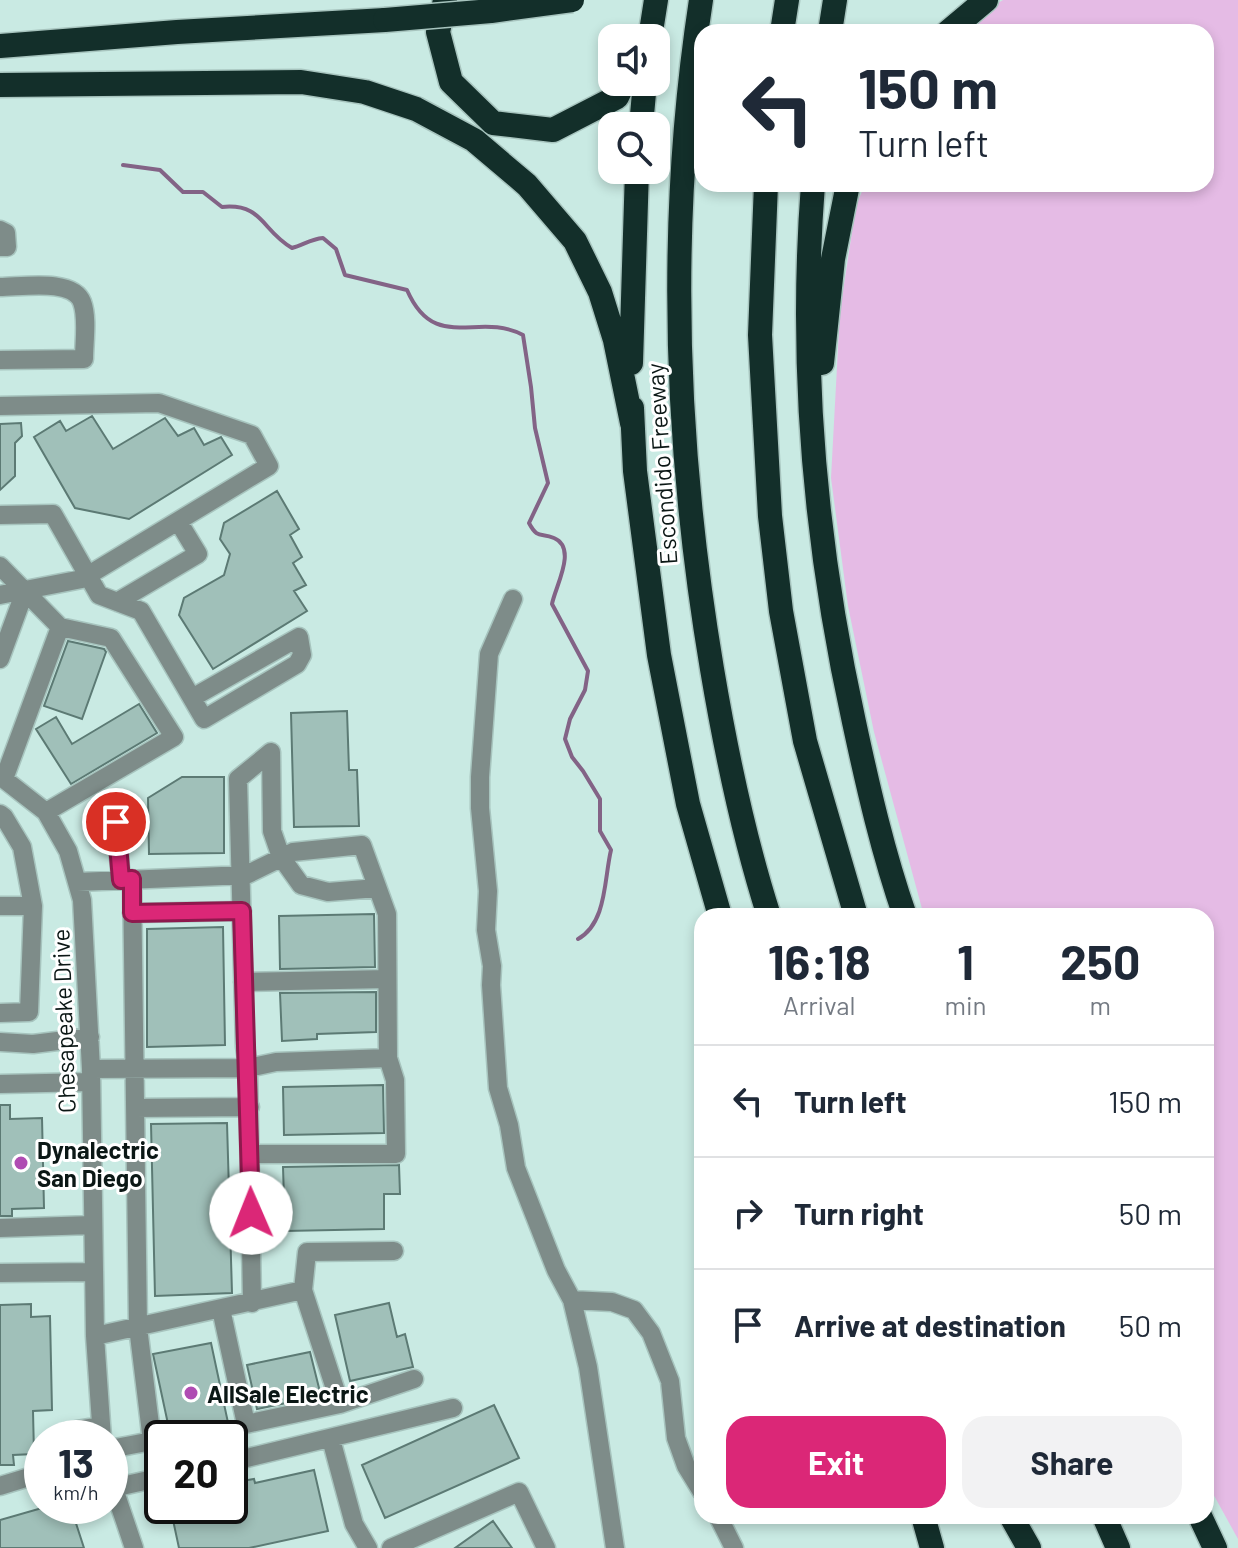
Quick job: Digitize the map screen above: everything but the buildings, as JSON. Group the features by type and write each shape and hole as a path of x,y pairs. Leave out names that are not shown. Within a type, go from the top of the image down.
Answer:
{"highway":[{"path":"445,0 438,32 451,82 493,123 553,130 617,96"},
{"path":"0,46 385,20 572,0"},
{"name":"Escondido Freeway","path":"697,24 701,0"},
{"path":"783,24 787,0"},
{"path":"831,24 835,0"},
{"path":"958,24 986,0"},
{"name":"Escondido Freeway","path":"694,47 682,199 680,310 684,451 702,610 725,747 752,864 766,908"},
{"path":"0,85 301,82 365,92 416,109 439,121 474,140 527,185 575,241 600,292 615,340 632,423"},
{"path":"636,184 631,333 632,423 649,588 674,744 718,908"},
{"path":"766,192 760,335 770,516 781,611 805,741 854,908"},
{"path":"812,192 808,373 816,489 838,648 863,766 902,908"},
{"path":"816,489 822,355 833,259 846,192"},
{"path":"925,1524 932,1548"},
{"path":"1018,1524 1029,1548"},
{"path":"1108,1524 1121,1548"},
{"path":"1120,1524 1121,1548"},
{"path":"1204,1524 1215,1548"}],"street":[{"path":"0,230 6,233 7,247 0,247"},
{"path":"0,287 60,286 75,292 83,305 84,359 0,360"},
{"path":"0,406 159,403 252,435 269,466 82,579 0,595"},
{"path":"0,515 53,514 99,595 141,611 204,719 297,664 302,655 299,637 192,698"},
{"path":"117,602 198,554 178,521"},
{"path":"0,566 60,627 111,638 174,737 46,812"},
{"path":"0,659 25,591"},
{"path":"513,599 489,654 480,777 488,891 486,930 492,966 498,1088 509,1125 516,1168 532,1212 572,1300 588,1367 615,1548"},
{"path":"2,777 60,627"},
{"path":"252,1303 250,1107 245,1046 238,779 271,752 272,831 281,857 301,885 328,892 377,888"},
{"name":"Chesapeake Drive","path":"2,777 46,812 68,851 82,900 90,1037 93,1272 100,1420"},
{"path":"0,814 22,847 33,906 29,1012 0,1013"},
{"path":"116,822 132,913 138,1327 152,1441 128,1446"},
{"path":"77,882 241,875 293,852 362,845 387,914 388,1058 395,1080 396,1154 251,1154"},
{"path":"0,906 33,906"},
{"path":"132,913 242,911"},
{"path":"243,982 387,979"},
{"path":"0,1042 33,1044 90,1037"},
{"path":"0,1084 135,1069 248,1068 276,1062 388,1058"},
{"path":"135,1108 250,1107"},
{"path":"0,1228 92,1225"},
{"path":"340,1404 303,1290 307,1252 394,1251"},
{"path":"0,1273 93,1272"},
{"path":"95,1336 303,1290"},
{"path":"572,1300 612,1302 634,1310 651,1333 670,1381 676,1438 694,1479"},
{"path":"221,1309 246,1424 340,1404 414,1379"},
{"path":"248,1458 453,1408"},
{"path":"331,1439 354,1524 368,1548"},
{"path":"0,1486 24,1479"},
{"path":"391,1548 519,1492 546,1548"},
{"path":"126,1524 134,1548"},
{"path":"722,1524 734,1548"}],"shaded area":[{"path":"1003,0 1238,0 1238,1539 1214,1496 1214,908 922,908 874,732 848,606 831,478 840,311 856,206 862,192 1214,192 1214,24 967,24"}],"waterway":[{"path":"123,165 160,170 183,192 203,192 222,207 246,209 292,248 323,238 336,249 345,275 407,290 418,309 431,321 459,328 506,329 523,335 535,428 548,483 529,523 537,534 554,538 564,550 565,559 552,604 588,671 585,690 570,719 565,739 572,757 600,799 600,831 611,850 599,911 587,932 578,939"}],"place":[{"name":"Dynalectric San Diego","path":"21,1163"},
{"name":"AllSale Electric","path":"191,1393"}],"route":[{"path":"116,822 121,880 132,879 132,913 242,911 251,1213"}]}
